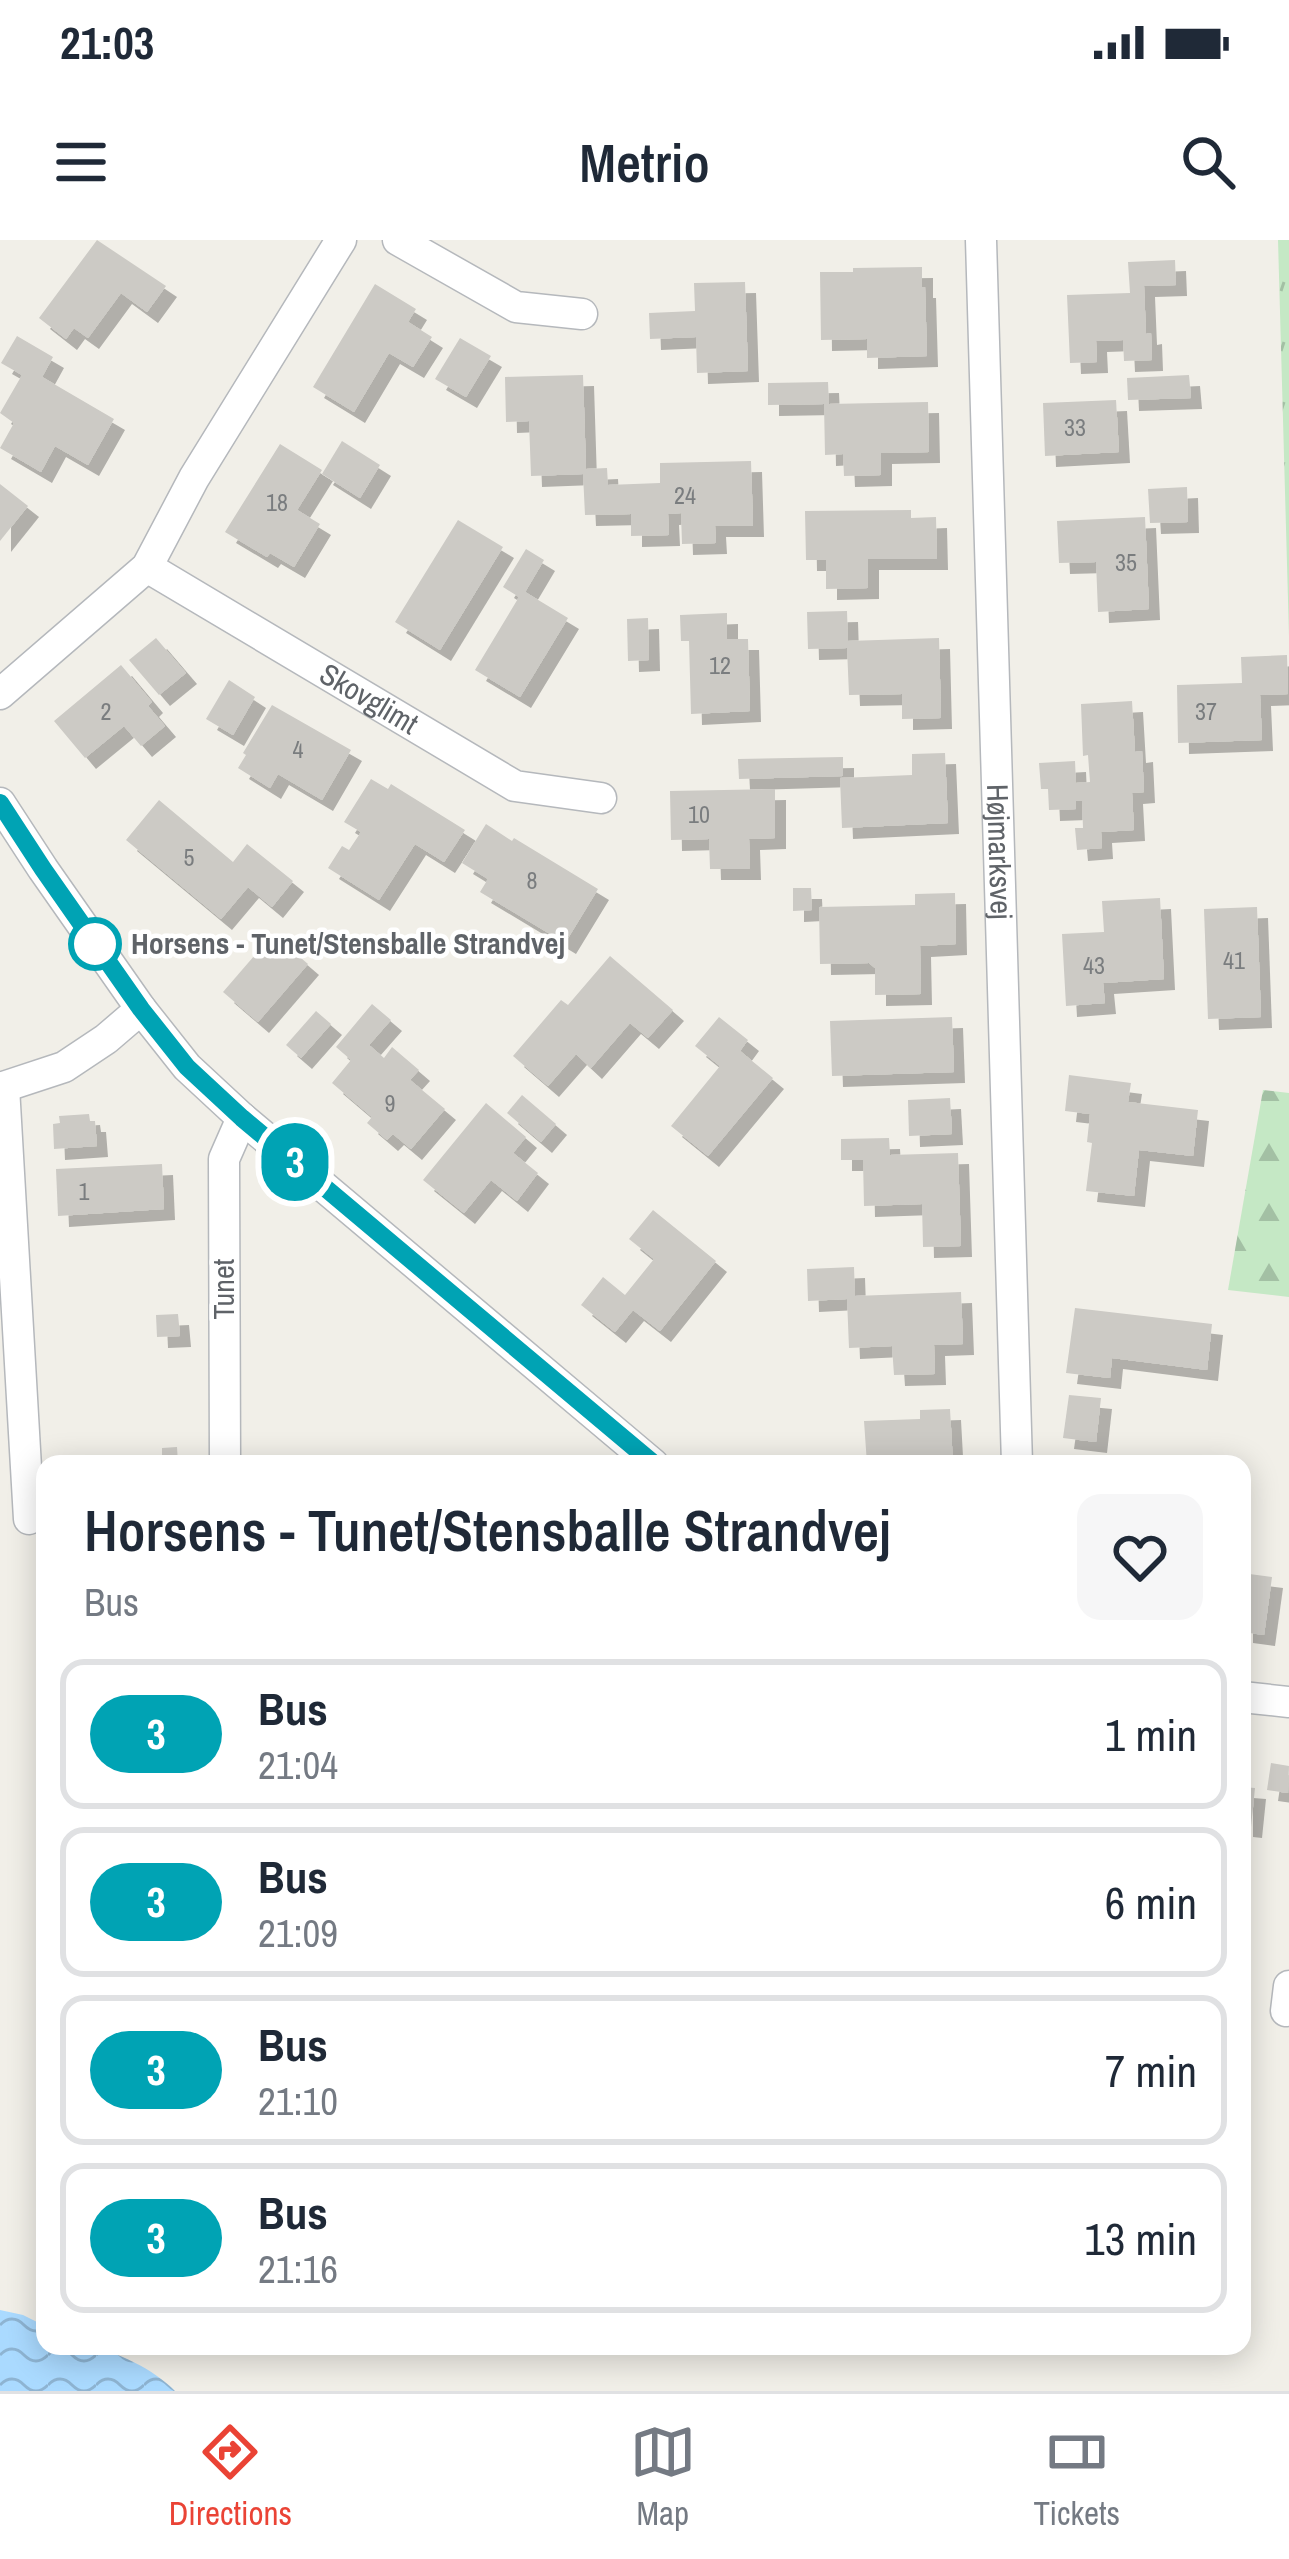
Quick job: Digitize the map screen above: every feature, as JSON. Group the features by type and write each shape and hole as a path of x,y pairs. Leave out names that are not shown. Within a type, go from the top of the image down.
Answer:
{"street":[{"path":"0,694 147,567 194,478 341,240"},
{"path":"398,240 516,307 582,314"},
{"name":"Højmarksvej","path":"981,240 1017,1455"},
{"name":"Skovglimt","path":"147,567 515,786 602,799"},
{"path":"0,803 141,1009 187,1067 642,1455"},
{"path":"29,1520 2,1088 64,1067 106,1040 141,1009"},
{"name":"Tunet","path":"225,1455 224,1159 242,1118"},
{"path":"1251,1698 1289,1702"}],"green space":[{"path":"1278,240 1289,240 1289,636"},
{"path":"1263,1090 1289,1093 1289,1297 1228,1290"}],"water":[{"path":"0,2310 36,2322 36,2355 119,2355 175,2391 0,2391"}],"building":[{"path":"97,240 166,286 147,312 121,293 88,338 74,328 66,339 39,318"},
{"path":"1175,260 1176,285 1144,286 1152,360 1124,361 1123,340 1096,341 1097,362 1070,363 1067,295 1130,293 1128,262"},
{"path":"922,267 927,356 867,358 867,339 821,340 820,272"},
{"path":"745,282 748,371 697,373 696,337 650,339 649,313 695,311 694,283"},
{"path":"375,284 416,309 408,322 432,337 413,367 389,353 354,412 313,387"},
{"path":"17,336 53,357 42,377 114,419 88,465 55,446 41,472 0,448 14,423 0,413 22,375 1,363"},
{"path":"460,338 491,356 466,397 435,379"},
{"path":"583,375 586,469 607,468 608,485 660,483 660,463 751,461 753,526 715,526 716,543 682,544 681,513 668,514 669,535 631,536 631,514 585,515 583,474 531,476 529,421 506,422 505,377"},
{"path":"1189,375 1191,398 1128,400 1127,378"},
{"path":"828,382 829,404 928,402 929,452 881,453 881,475 844,476 843,454 825,455 824,404 768,405 768,383"},
{"path":"1116,400 1119,452 1045,456 1043,403"},
{"path":"342,441 380,465 360,498 322,474"},
{"path":"280,444 322,470 297,510 320,524 294,567 225,532"},
{"path":"0,484 28,506 0,541"},
{"path":"1187,487 1188,522 1150,523 1148,489"},
{"path":"911,510 911,518 936,517 937,559 868,559 868,588 826,589 826,560 806,560 805,511"},
{"path":"1145,517 1149,609 1098,612 1096,562 1059,563 1057,521"},
{"path":"458,520 503,547 440,650 395,622"},
{"path":"526,549 544,560 525,592 568,618 520,697 475,670 519,597 503,587"},
{"path":"847,611 848,641 939,638 941,718 902,719 902,694 849,695 847,648 808,649 807,612"},
{"path":"727,613 727,639 748,639 750,711 691,714 689,641 681,641 680,615"},
{"path":"648,618 649,660 628,661 627,619"},
{"path":"156,638 186,673 159,695 129,660"},
{"path":"1287,655 1288,694 1260,695 1262,740 1178,743 1177,685 1242,683 1241,657"},
{"path":"121,665 165,726 141,746 124,726 85,758 54,721"},
{"path":"229,680 255,697 233,735 206,719"},
{"path":"1132,701 1135,752 1142,751 1144,792 1132,793 1134,830 1101,832 1102,848 1077,850 1075,828 1083,828 1082,801 1076,801 1076,809 1049,810 1039,763 1075,761 1076,783 1090,782 1088,755 1083,756 1081,704"},
{"path":"272,705 351,750 322,800 278,774 270,788 238,768"},
{"path":"945,753 948,823 842,828 840,778 912,775 912,754"},
{"path":"843,757 843,776 739,779 738,759"},
{"path":"371,779 388,789 391,784 465,830 444,862 415,844 379,900 328,868 342,846 349,850 361,832 344,822"},
{"path":"775,789 775,838 749,839 750,869 710,869 709,839 671,840 670,791"},
{"path":"159,800 233,862 247,844 293,881 272,907 248,887 221,919 126,840"},
{"path":"486,824 598,889 565,943 480,892 488,879 462,863"},
{"path":"793,888 811,888 812,910 793,911"},
{"path":"955,893 956,944 920,946 921,994 875,995 875,968 869,963 820,964 819,907 915,905 915,894"},
{"path":"1160,898 1164,979 1103,983 1105,1003 1066,1006 1062,934 1104,932 1102,901"},
{"path":"1257,907 1261,1017 1208,1019 1204,909"},
{"path":"273,934 308,964 258,1022 223,992"},
{"path":"610,956 673,1010 648,1038 630,1023 591,1068 576,1054 548,1086 513,1056 561,1000 568,1005"},
{"path":"372,1004 391,1020 369,1045 384,1058 392,1047 419,1070 410,1080 445,1109 411,1149 393,1134 387,1140 367,1123 372,1117 332,1083 351,1060 336,1047"},
{"path":"316,1011 331,1024 301,1058 286,1045"},
{"path":"719,1017 748,1040 740,1051 773,1078 708,1156 671,1126 720,1066 695,1046"},
{"path":"952,1017 954,1072 832,1076 830,1021"},
{"path":"1069,1075 1131,1083 1128,1102 1198,1110 1193,1156 1139,1150 1134,1196 1086,1191 1090,1114 1065,1111"},
{"path":"522,1095 556,1124 541,1142 507,1113"},
{"path":"950,1098 952,1134 909,1136 908,1100"},
{"path":"486,1103 526,1137 513,1153 538,1173 517,1201 491,1180 464,1213 423,1180"},
{"path":"89,1114 90,1121 95,1121 97,1146 54,1149 53,1124 60,1123 59,1116"},
{"path":"889,1138 890,1155 958,1153 961,1246 923,1247 922,1204 864,1206 863,1160 841,1160 841,1139"},
{"path":"162,1164 164,1209 58,1216 56,1169"},
{"path":"653,1210 716,1261 660,1331 633,1310 615,1332 581,1305 603,1277 625,1295 654,1259 629,1239"},
{"path":"854,1267 855,1296 961,1292 963,1344 934,1345 935,1374 894,1375 892,1346 849,1348 847,1299 808,1301 807,1269"},
{"path":"1075,1308 1212,1324 1207,1370 1112,1358 1110,1378 1066,1373"},
{"path":"178,1314 180,1336 157,1337 156,1315"},
{"path":"1069,1395 1101,1398 1096,1442 1063,1438"},
{"path":"950,1409 953,1455 866,1455 864,1421 920,1419 920,1410"},
{"path":"177,1447 177,1455 162,1455 162,1448"},
{"path":"1251,1574 1272,1577 1264,1635 1251,1633"},
{"path":"1271,1763 1289,1766 1288,1793 1267,1790"}],"bus line":[{"name":"3","path":"0,803 141,1009 187,1067 643,1455"}],"place":[{"name":"Horsens - Tunet/Stensballe Strandvej","path":"95,944"}]}
